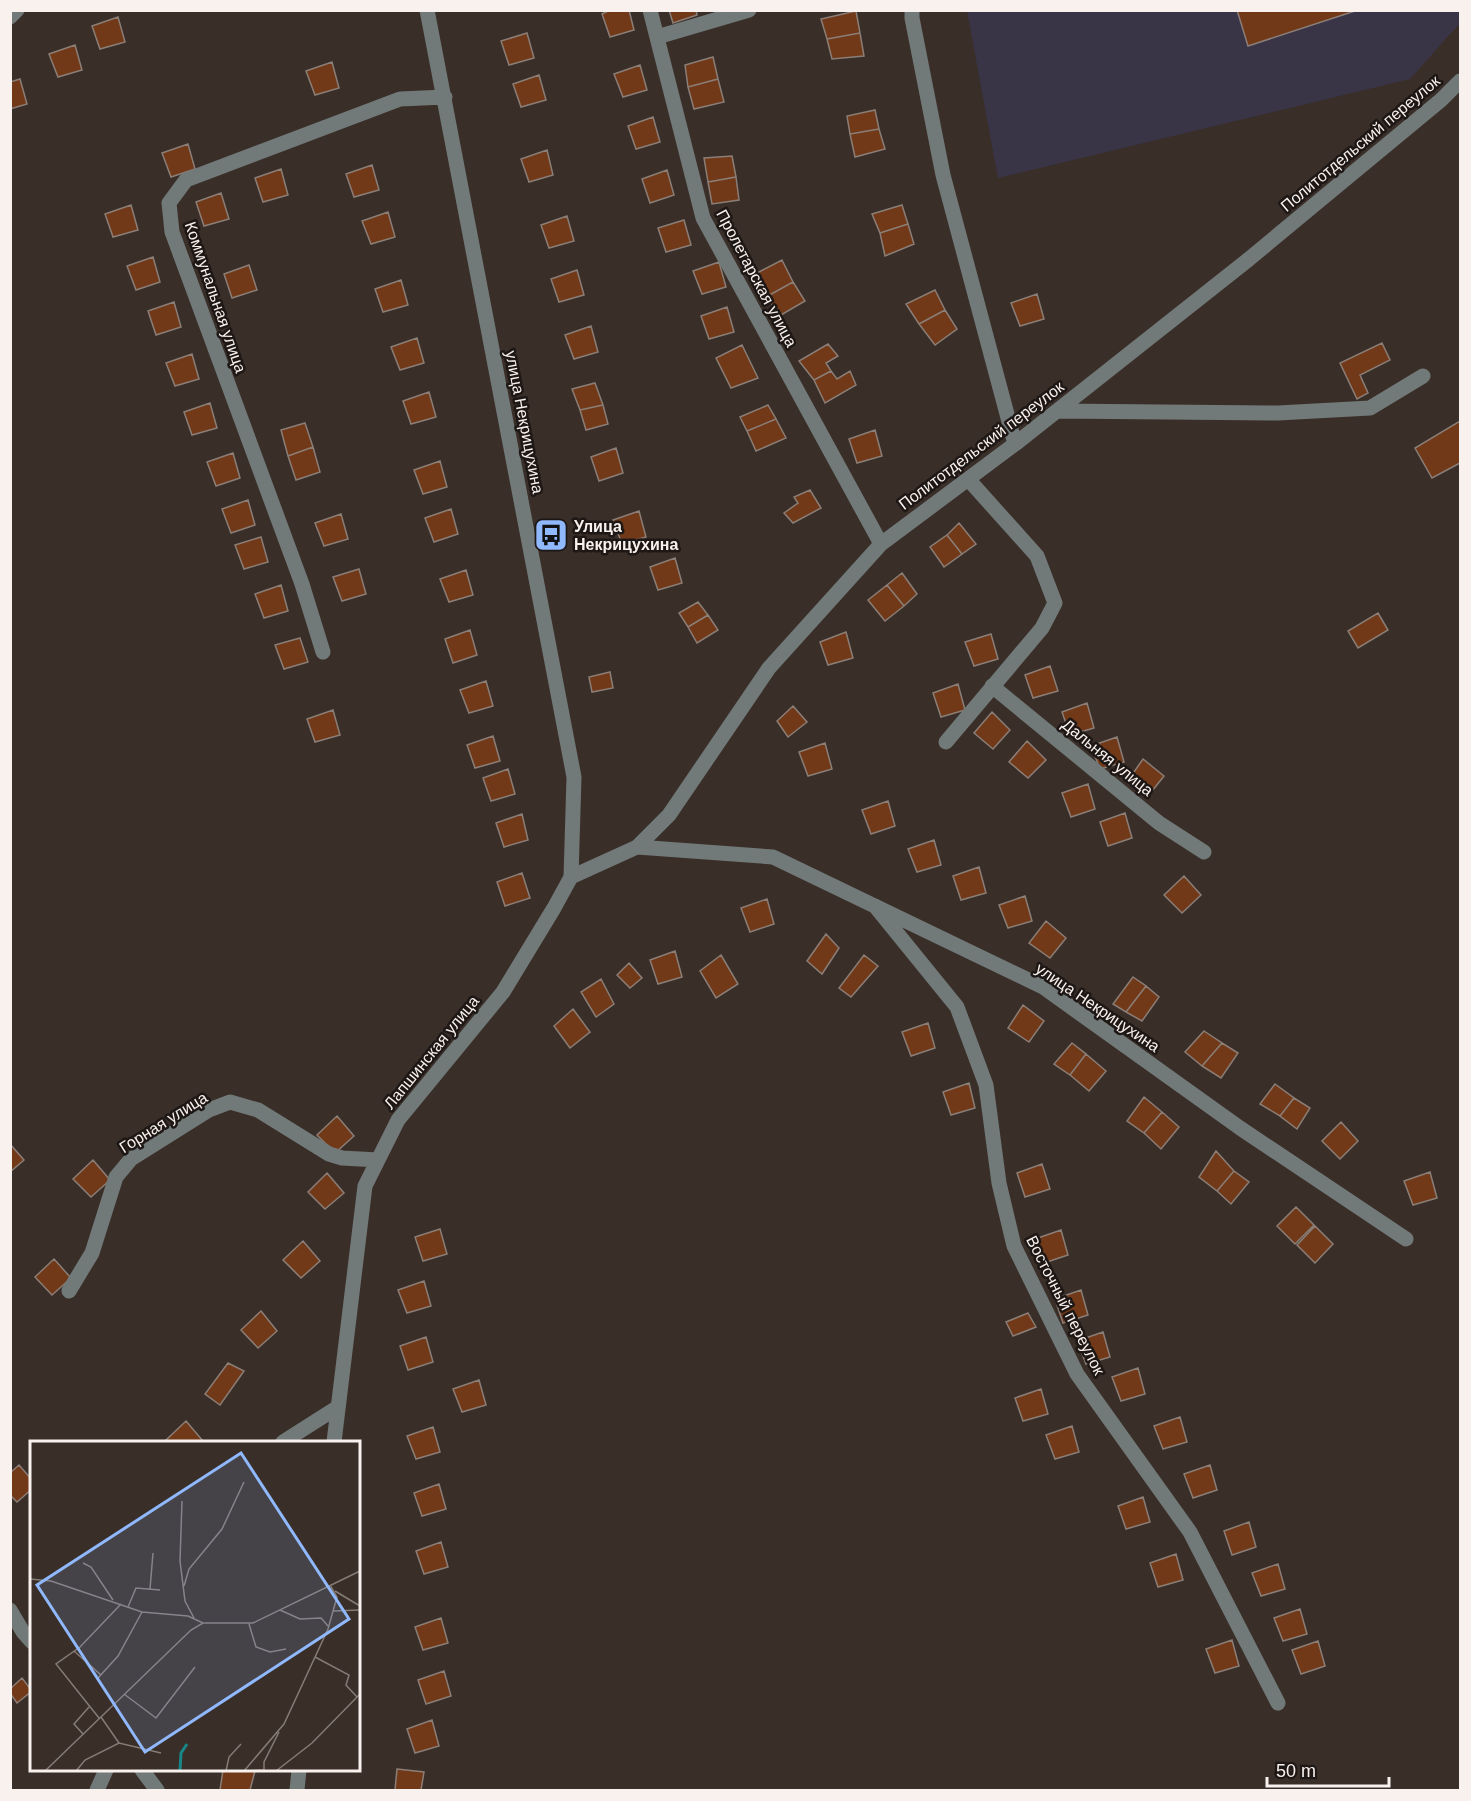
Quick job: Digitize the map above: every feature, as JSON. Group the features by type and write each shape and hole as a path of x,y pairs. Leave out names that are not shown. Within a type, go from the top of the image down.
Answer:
{"street":[{"path":"10,17 17,10"},
{"name":"улица Некрицухина","path":"428,10 574,777 570,877"},
{"name":"Пролетарская улица","path":"650,10 703,218 881,544"},
{"path":"657,37 749,10"},
{"path":"912,10 943,175 1014,444"},
{"name":"Политотдельский переулок","path":"570,877 637,847 669,815 769,668 881,544 1057,411 1249,260 1461,81"},
{"name":"Коммунальная улица","path":"323,652 302,584 172,232 169,203 186,180 400,99 445,97"},
{"path":"1057,411 1278,413 1370,408 1423,376"},
{"path":"946,742 1042,628 1055,603 1037,556 968,479"},
{"name":"Дальняя улица","path":"992,686 1160,823 1204,852"},
{"name":"улица Некрицухина","path":"637,847 773,856 1043,987 1240,1128 1406,1239"},
{"name":"Лапшинская улица","path":"334,1441 365,1186 398,1120 503,992 570,877"},
{"name":"Восточный переулок","path":"875,906 957,1007 986,1086 999,1183 1014,1246 1077,1374 1191,1532 1278,1703"},
{"name":"Горная улица","path":"69,1291 92,1253 116,1177 131,1159 209,1110 230,1102 258,1110 330,1154 342,1158 378,1160"},
{"path":"286,1441 338,1407"},
{"path":"10,1610 30,1640"},
{"path":"97,1791 106,1771"},
{"path":"143,1771 157,1791"},
{"path":"297,1791 299,1771"}],"shaded area":[{"path":"1460,10 1460,23 1410,79 998,178 967,11"}],"building":[{"path":"610,10 629,10 634,30 610,37 602,14"},
{"path":"669,10 696,10 697,15 673,23"},
{"path":"1237,10 1358,10 1248,46"},
{"path":"856,11 860,33 827,39 821,19"},
{"path":"118,17 125,42 100,49 92,26"},
{"path":"527,33 534,58 509,65 501,41"},
{"path":"860,33 864,56 832,59 827,39"},
{"path":"75,45 82,70 58,77 49,54"},
{"path":"713,57 718,79 688,87 685,65"},
{"path":"332,62 339,88 315,95 306,71"},
{"path":"640,65 647,90 623,97 614,74"},
{"path":"539,75 546,100 521,107 513,84"},
{"path":"20,79 27,104 10,109 10,82"},
{"path":"718,79 724,102 694,109 688,87"},
{"path":"875,110 879,129 850,134 847,116"},
{"path":"653,117 660,142 636,149 628,126"},
{"path":"879,129 885,149 855,157 850,134"},
{"path":"188,144 195,169 171,177 162,153"},
{"path":"547,150 553,175 529,182 521,159"},
{"path":"732,156 736,177 708,182 704,158"},
{"path":"372,165 379,190 354,197 346,174"},
{"path":"281,169 288,195 263,202 255,178"},
{"path":"667,170 674,195 650,203 642,179"},
{"path":"736,177 739,200 712,204 708,182"},
{"path":"221,193 229,219 204,226 196,202"},
{"path":"131,205 138,230 113,237 105,214"},
{"path":"902,205 908,224 880,233 872,214"},
{"path":"388,212 395,237 371,244 362,221"},
{"path":"567,216 574,241 549,248 541,225"},
{"path":"684,220 691,245 666,252 658,228"},
{"path":"908,224 914,244 885,256 880,233"},
{"path":"153,257 160,282 136,290 127,266"},
{"path":"782,260 793,282 766,297 753,275"},
{"path":"719,262 726,287 702,294 693,271"},
{"path":"249,265 257,290 232,298 224,274"},
{"path":"577,270 584,295 559,302 551,279"},
{"path":"401,280 408,305 383,312 375,289"},
{"path":"793,282 805,301 781,315 766,297"},
{"path":"935,290 945,310 919,324 906,304"},
{"path":"1037,294 1044,319 1020,326 1011,303"},
{"path":"174,302 181,327 156,335 148,311"},
{"path":"727,307 734,332 709,339 701,316"},
{"path":"945,310 957,329 935,345 919,324"},
{"path":"591,326 598,352 574,359 565,335"},
{"path":"417,338 424,363 400,370 391,347"},
{"path":"1382,343 1390,360 1360,375 1368,393 1357,399 1340,363"},
{"path":"828,344 838,356 826,363 831,371 814,380 799,361"},
{"path":"742,345 758,378 731,388 716,358"},
{"path":"192,354 199,379 175,386 166,363"},
{"path":"831,371 837,379 850,371 856,385 825,403 814,380"},
{"path":"595,383 603,405 580,410 572,389"},
{"path":"429,392 436,417 411,424 403,401"},
{"path":"210,403 217,428 192,435 184,412"},
{"path":"603,405 608,424 586,430 580,410"},
{"path":"768,405 776,419 747,431 740,417"},
{"path":"776,419 786,438 756,451 747,431"},
{"path":"1460,421 1460,463 1432,478 1415,448"},
{"path":"305,423 313,447 288,456 281,430"},
{"path":"875,430 882,456 857,463 849,439"},
{"path":"313,447 320,472 296,480 288,456"},
{"path":"616,448 623,473 599,481 591,457"},
{"path":"233,453 240,478 216,486 207,462"},
{"path":"440,461 447,487 423,494 414,470"},
{"path":"810,490 821,508 793,523 784,513 798,503 794,497"},
{"path":"248,500 255,525 231,533 222,509"},
{"path":"451,509 458,534 434,542 425,518"},
{"path":"639,511 646,537 622,544 613,520"},
{"path":"341,514 348,539 324,546 315,523"},
{"path":"959,523 976,544 962,554 947,535"},
{"path":"947,535 962,554 944,567 930,547"},
{"path":"261,537 268,562 244,569 235,545"},
{"path":"675,558 682,583 658,590 650,567"},
{"path":"359,569 366,594 342,601 333,577"},
{"path":"466,570 473,595 449,602 440,579"},
{"path":"902,573 917,594 904,606 887,585"},
{"path":"281,585 288,611 264,618 255,594"},
{"path":"887,585 904,606 885,621 868,600"},
{"path":"698,602 708,615 688,627 679,613"},
{"path":"1378,613 1388,630 1358,648 1348,631"},
{"path":"708,615 718,630 697,643 688,627"},
{"path":"470,630 477,655 453,663 445,639"},
{"path":"846,632 853,658 828,665 820,642"},
{"path":"991,634 998,659 974,666 965,642"},
{"path":"300,638 308,662 284,669 275,645"},
{"path":"1050,666 1058,691 1033,698 1025,675"},
{"path":"610,672 613,688 592,692 589,677"},
{"path":"486,681 493,706 469,713 460,690"},
{"path":"958,684 965,710 941,717 933,693"},
{"path":"1087,703 1094,728 1070,735 1062,712"},
{"path":"793,706 807,722 788,737 777,721"},
{"path":"333,710 340,735 315,742 307,719"},
{"path":"992,712 1010,730 993,749 974,733"},
{"path":"493,736 500,761 475,768 467,745"},
{"path":"1117,737 1124,762 1100,769 1091,746"},
{"path":"1027,741 1046,760 1028,778 1009,762"},
{"path":"825,743 832,769 808,776 799,752"},
{"path":"1143,759 1164,776 1148,796 1127,782"},
{"path":"508,769 515,794 491,801 483,778"},
{"path":"1088,784 1095,809 1071,817 1062,793"},
{"path":"888,801 895,826 871,834 862,810"},
{"path":"1125,813 1132,838 1108,846 1100,822"},
{"path":"522,814 528,840 504,847 496,823"},
{"path":"934,840 941,865 917,872 908,849"},
{"path":"979,867 986,893 961,900 953,876"},
{"path":"522,873 530,898 505,906 497,882"},
{"path":"1184,876 1201,895 1182,913 1164,895"},
{"path":"1025,896 1032,921 1008,928 999,905"},
{"path":"767,899 774,924 750,932 741,908"},
{"path":"1046,921 1066,938 1050,958 1029,943"},
{"path":"826,934 839,948 822,974 807,961"},
{"path":"675,951 682,977 658,984 650,960"},
{"path":"721,955 738,984 716,998 700,971"},
{"path":"864,955 878,966 851,997 839,988"},
{"path":"629,963 642,978 630,988 617,975"},
{"path":"1133,977 1146,986 1126,1012 1113,1004"},
{"path":"601,979 614,1004 596,1017 581,992"},
{"path":"1146,986 1159,997 1142,1021 1126,1012"},
{"path":"1023,1005 1044,1021 1029,1042 1008,1028"},
{"path":"573,1009 590,1032 570,1048 554,1026"},
{"path":"928,1023 935,1048 911,1056 902,1032"},
{"path":"1204,1031 1222,1043 1202,1066 1185,1052"},
{"path":"1072,1043 1086,1054 1070,1075 1054,1064"},
{"path":"1222,1043 1238,1053 1221,1078 1202,1066"},
{"path":"1086,1054 1106,1071 1089,1091 1070,1075"},
{"path":"969,1083 975,1108 951,1115 943,1092"},
{"path":"1275,1084 1294,1098 1280,1116 1260,1104"},
{"path":"1144,1097 1162,1112 1144,1133 1127,1121"},
{"path":"1294,1098 1310,1108 1297,1129 1280,1116"},
{"path":"1162,1112 1179,1127 1161,1149 1144,1133"},
{"path":"337,1116 354,1136 335,1153 317,1135"},
{"path":"1341,1122 1358,1141 1340,1159 1322,1141"},
{"path":"10,1144 24,1160 10,1172"},
{"path":"1216,1151 1234,1171 1217,1191 1199,1177"},
{"path":"93,1160 110,1180 91,1197 73,1179"},
{"path":"1042,1164 1050,1189 1025,1197 1017,1173"},
{"path":"1234,1171 1249,1182 1231,1204 1217,1191"},
{"path":"1430,1172 1437,1198 1413,1205 1404,1181"},
{"path":"327,1173 344,1193 325,1209 308,1192"},
{"path":"1296,1207 1314,1225 1295,1244 1277,1226"},
{"path":"1315,1226 1333,1244 1315,1263 1297,1245"},
{"path":"440,1229 447,1254 423,1261 415,1237"},
{"path":"1061,1230 1068,1255 1044,1263 1035,1239"},
{"path":"303,1241 320,1261 301,1278 283,1260"},
{"path":"54,1259 71,1278 52,1295 35,1277"},
{"path":"424,1281 431,1306 407,1313 398,1290"},
{"path":"1081,1290 1088,1315 1063,1323 1055,1299"},
{"path":"261,1311 277,1331 258,1348 241,1330"},
{"path":"1028,1313 1036,1327 1013,1336 1006,1322"},
{"path":"1103,1332 1110,1357 1086,1364 1077,1341"},
{"path":"426,1337 433,1362 408,1370 400,1346"},
{"path":"228,1363 244,1371 220,1405 205,1394"},
{"path":"1138,1368 1145,1394 1121,1401 1112,1377"},
{"path":"479,1380 486,1405 462,1412 453,1389"},
{"path":"1041,1389 1048,1414 1023,1421 1015,1398"},
{"path":"1180,1417 1187,1442 1163,1449 1154,1426"},
{"path":"186,1421 203,1441 167,1441"},
{"path":"1072,1426 1079,1452 1055,1459 1046,1435"},
{"path":"433,1427 440,1452 416,1459 407,1436"},
{"path":"19,1465 30,1478 30,1491 17,1502 10,1495 10,1473"},
{"path":"1210,1465 1217,1490 1193,1498 1184,1474"},
{"path":"439,1484 446,1509 422,1516 414,1493"},
{"path":"1143,1497 1150,1522 1126,1529 1118,1506"},
{"path":"1249,1522 1256,1547 1232,1555 1224,1531"},
{"path":"441,1542 448,1567 424,1574 416,1551"},
{"path":"1176,1554 1183,1580 1158,1587 1150,1563"},
{"path":"1278,1564 1285,1589 1261,1596 1252,1573"},
{"path":"1300,1609 1307,1634 1283,1641 1274,1618"},
{"path":"441,1618 448,1643 423,1650 415,1627"},
{"path":"1232,1640 1239,1666 1215,1673 1206,1649"},
{"path":"1318,1641 1325,1666 1301,1674 1292,1650"},
{"path":"444,1671 451,1696 426,1704 418,1680"},
{"path":"22,1678 30,1688 30,1693 17,1703 10,1689"},
{"path":"432,1720 439,1746 415,1753 407,1729"},
{"path":"397,1769 424,1772 421,1790 395,1790"},
{"path":"223,1771 255,1771 250,1790 220,1790"}],"place":[{"name":"Улица Некрицухина","path":"551,535"}]}
